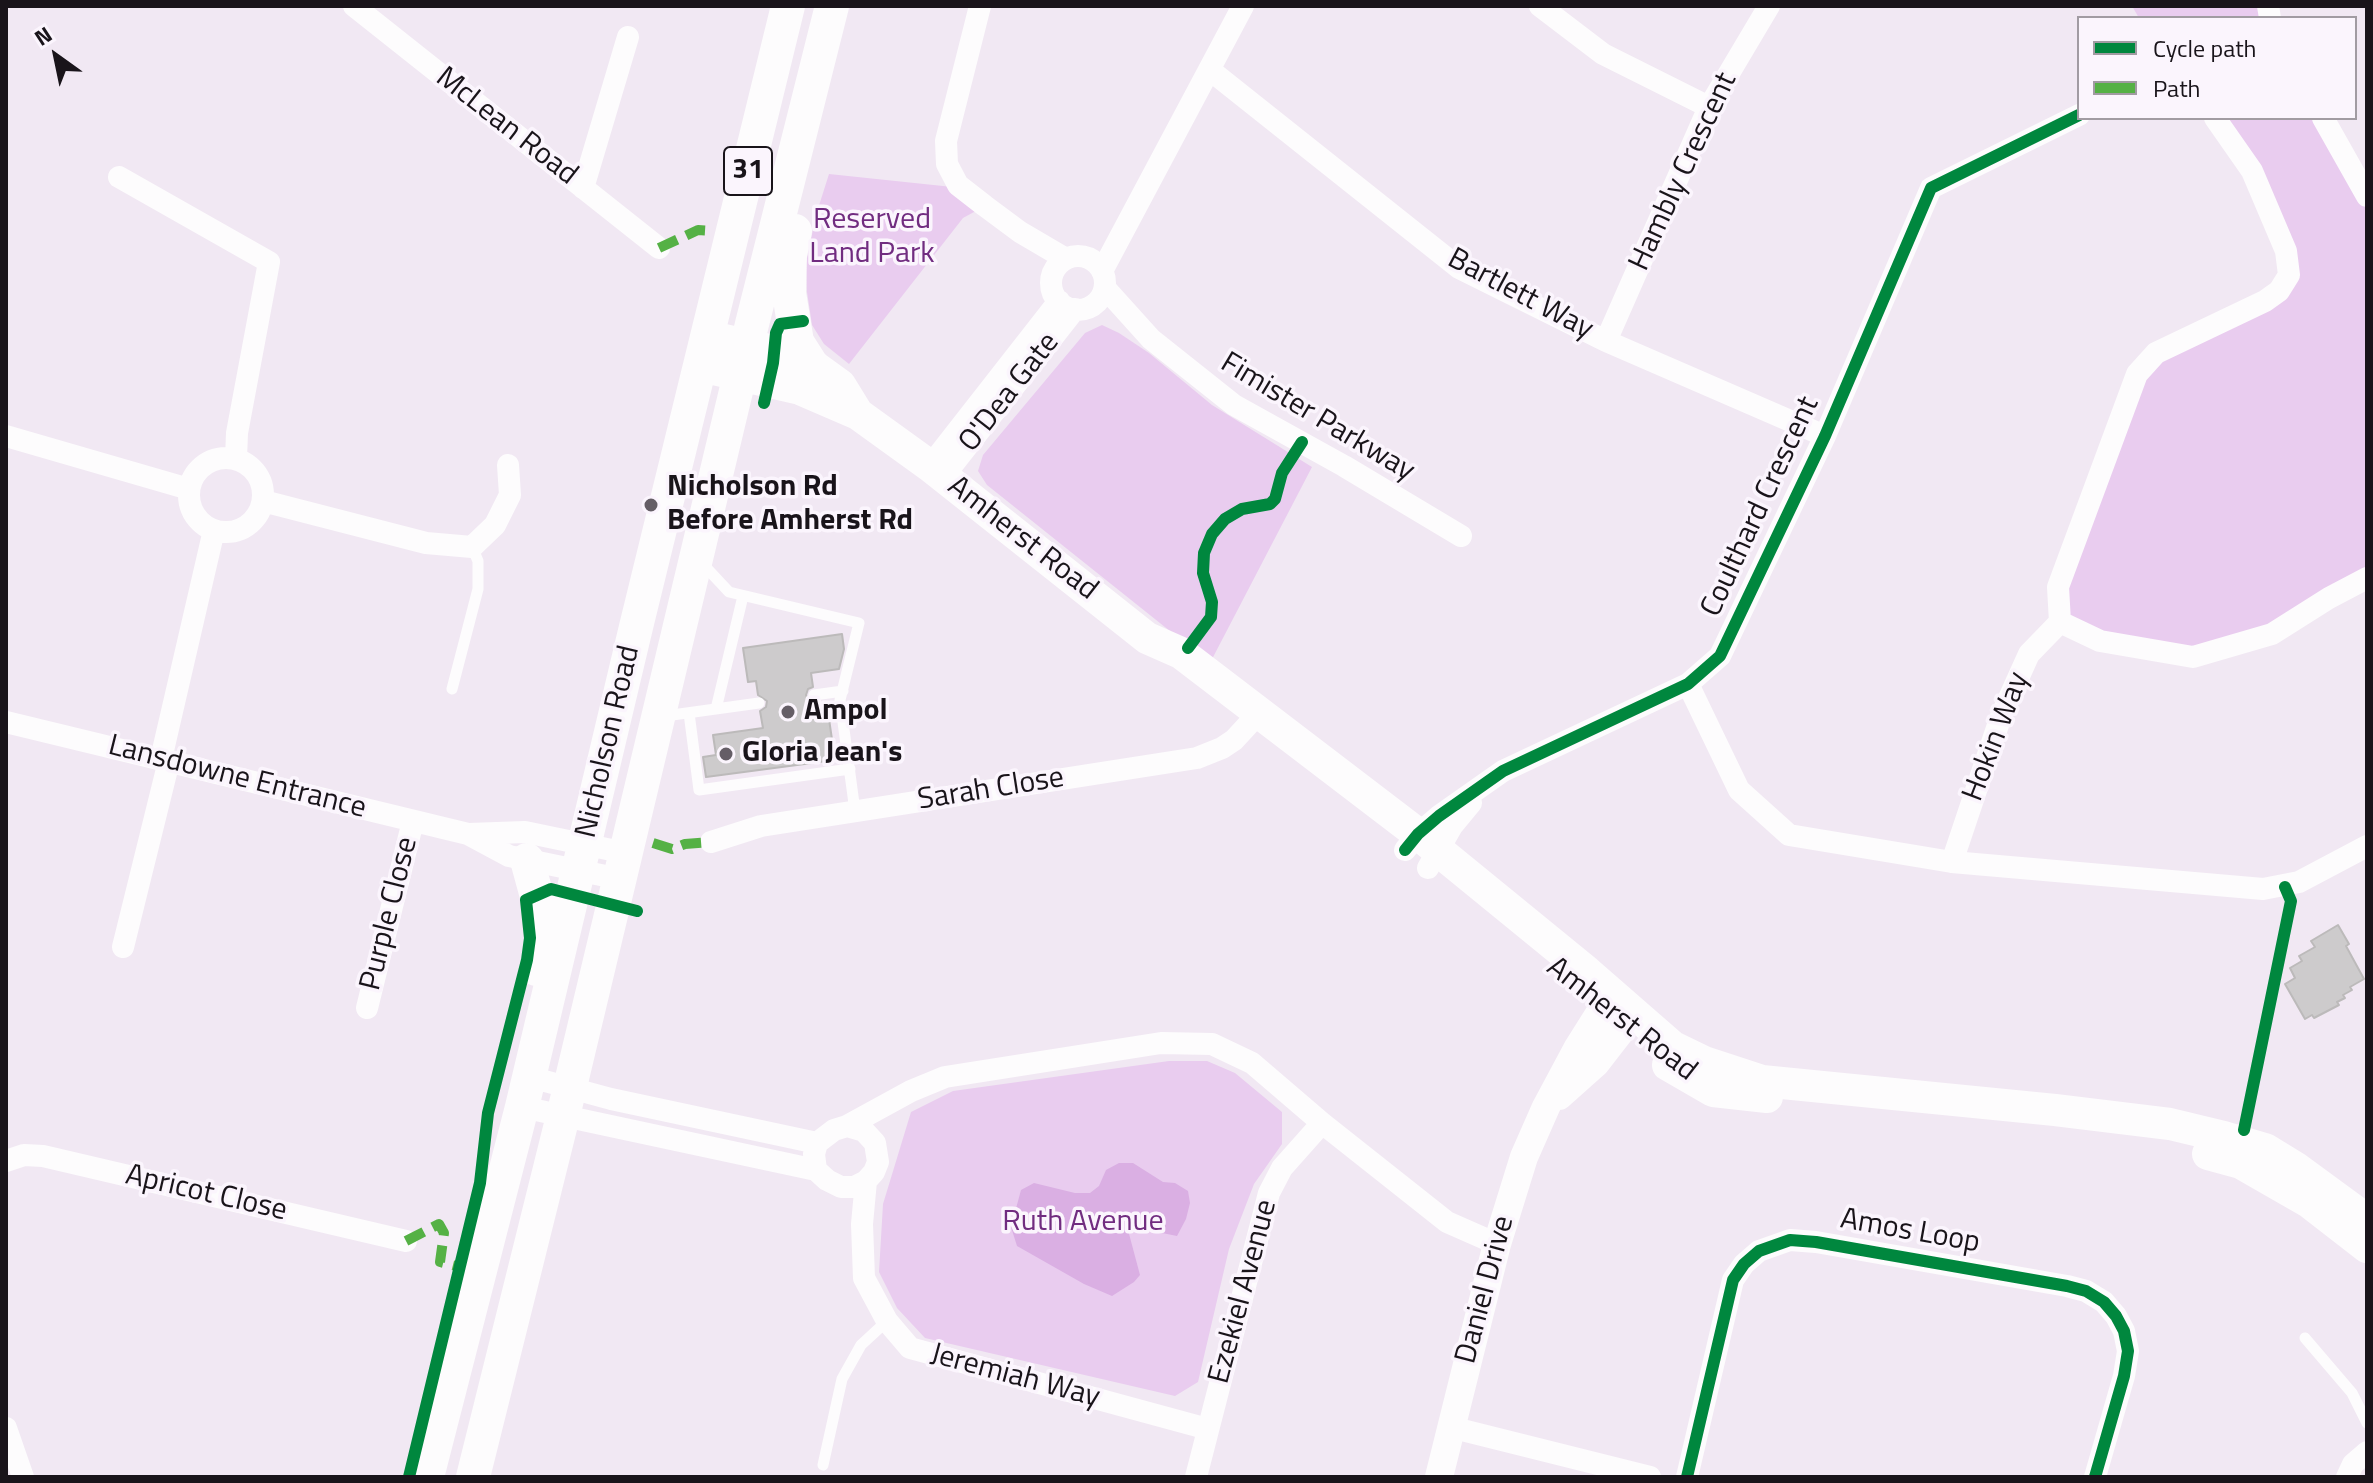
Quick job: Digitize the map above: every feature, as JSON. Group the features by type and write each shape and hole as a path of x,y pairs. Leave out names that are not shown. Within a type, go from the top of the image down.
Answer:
{"main road":[{"name":"Nicholson Road","path":"427,1477 526,1092 788,6"},
{"name":"Nicholson Road","path":"473,1477 623,866 674,715 698,559 832,6"},
{"path":"811,364 797,342 789,293 790,255 820,117 817,70"},
{"name":"Amherst Road","path":"704,351 744,360 858,414 936,471 1147,638 1168,665 1252,722 1422,851 1576,985 1673,1047 1704,1062 1762,1081 2170,1124 2224,1137 2265,1149 2367,1220"},
{"name":"Amherst Road","path":"744,360 792,355 811,364 840,385 858,414"},
{"path":"526,1092 517,1036 544,941 539,904 527,860"},
{"name":"Amherst Road","path":"1618,1012 1666,1063 1713,1091 2101,1128 2241,1163 2309,1202 2367,1247"}],"street":[{"name":"McLean Road","path":"354,6 659,248"},
{"name":"Fimister Parkway","path":"980,6 946,141 947,164 958,185 1020,232 1083,270 1151,339 1234,405 1461,536"},
{"path":"1083,270 1100,299 1075,306 1053,293 1083,270 1135,206 1243,6"},
{"path":"1540,6 1603,54 1709,107"},
{"name":"Hambly Crescent","path":"1606,341 1709,107 1769,6"},
{"path":"583,188 628,37"},
{"name":"Bartlett Way","path":"1210,70 1459,268 1606,341 1825,436"},
{"name":"Coulthard Crescent","path":"1422,851 1439,816 1503,771 1688,684 1720,656 1825,436 1931,188 2077,116"},
{"path":"2216,120 2252,171 2286,251 2289,275 2279,291 2265,301 2156,353 2137,374 2058,587 2060,622 2100,641 2193,657 2272,634 2367,578"},
{"path":"2324,120 2367,196"},
{"path":"119,177 269,262 237,433 236,459"},
{"name":"Fimister Parkway","path":"1075,306 1151,339"},
{"name":"O'Dea Gate","path":"936,471 1075,306"},
{"path":"6,436 189,489"},
{"path":"212,459 236,459 248,464 257,473 263,501 258,513 239,530 214,530 194,515 189,502 189,489 193,476 201,466 212,459"},
{"path":"263,501 426,543 472,547 495,525 510,495 508,465"},
{"path":"123,947 214,530"},
{"name":"Hokin Way","path":"1952,862 2001,716 2029,654 2060,622"},
{"path":"1688,684 1739,790 1789,835 1952,862 2263,889 2299,882 2367,846"},
{"name":"Lansdowne Entrance","path":"6,722 468,834 509,856 527,860 583,857"},
{"name":"Sarah Close","path":"711,842 761,826 1197,758 1222,748 1252,722"},
{"name":"Purple Close","path":"367,1008 413,821"},
{"name":"Lansdowne Entrance","path":"468,834 525,832 583,857 623,866"},
{"name":"Daniel Drive","path":"1439,1477 1497,1244 1524,1157 1546,1107 1596,1063 1618,1012"},
{"path":"816,1170 814,1154 817,1143 834,1130 945,1077 1161,1043 1212,1044 1252,1063 1447,1222 1497,1244"},
{"path":"526,1092 816,1170 841,1187 854,1187 866,1181 878,1162 875,1143 864,1131 847,1126"},
{"path":"526,1092 566,1101 611,1099 817,1143"},
{"path":"875,1143 900,1098"},
{"name":"Ezekiel Avenue","path":"1196,1477 1269,1193 1282,1168 1322,1123"},
{"name":"Apricot Close","path":"6,1161 24,1155 43,1156 406,1241"},
{"name":"Jeremiah Way","path":"866,1181 862,1224 864,1278 887,1321 910,1348 1208,1429"},
{"name":"Jeremiah Way","path":"841,1187 862,1224"},
{"name":"Amos Loop","path":"1687,1477 1733,1280 1744,1264 1759,1251 1790,1240 2067,1286 2086,1291 2104,1302 2124,1331 2128,1351 2124,1376 2095,1477"},
{"path":"1450,1427 1650,1477"},
{"path":"6,1428 23,1477"},
{"path":"2347,1477 2353,1464 2367,1452"}],"lane":[{"path":"452,689 478,589 478,561 472,547"},
{"path":"698,559 729,592 859,623 840,700 855,811"},
{"path":"716,709 743,596"},
{"path":"814,695 843,691"},
{"path":"759,703 674,715 699,790 850,769"},
{"path":"823,1465 842,1379 861,1345 887,1321"},
{"path":"2305,1338 2352,1393 2367,1423"}],"green space":[{"path":"2132,6 2263,6 2266,16 2138,16"},
{"path":"2220,120 2320,120 2367,210 2367,574 2270,631 2193,654 2100,638 2064,618 2061,588 2143,382 2158,363 2297,277"},
{"name":"Reserved Land Park","path":"829,174 962,188 985,206 963,218 849,364 824,344 812,325 807,292 806,263"},
{"path":"1102,325 1149,353 1212,405 1312,467 1210,663 987,485 978,471 983,455 1085,333"},
{"name":"Ruth Avenue","path":"1169,1061 1207,1061 1235,1073 1282,1112 1282,1144 1254,1184 1229,1249 1198,1382 1175,1396 925,1338 897,1308 879,1272 883,1204 911,1112 953,1091"}],"shaded area":[{"path":"1119,1163 1133,1163 1163,1182 1175,1183 1188,1191 1190,1203 1177,1236 1143,1225 1132,1225 1128,1230 1140,1275 1112,1296 1084,1284 1017,1246 1011,1227 1021,1190 1034,1183 1075,1193 1090,1193 1099,1186 1106,1170"}],"building":[{"path":"842,634 844,649 839,669 811,673 813,687 808,689 806,695 808,701 815,703 818,721 829,719 835,760 706,777 703,757 716,755 713,735 763,728 760,711 766,707 767,701 758,695 756,681 748,682 743,648"},
{"path":"2338,925 2364,979 2350,987 2352,990 2337,1002 2339,1005 2314,1018 2312,1015 2305,1019 2285,984 2295,978 2290,968 2302,961 2299,956 2315,947 2311,941"}],"marked path":[{"path":"659,248 698,230 714,231"},
{"path":"653,843 672,849 685,844 711,842"},
{"path":"406,1241 439,1224 444,1233 440,1262 460,1267"}],"cycle path":[{"path":"1405,850 1439,816 1503,771 1688,684 1720,656 1825,436 1931,188 2077,116"},
{"path":"764,403 780,324 803,321"},
{"path":"1188,648 1211,617 1212,602 1203,573 1204,553 1212,534 1225,519 1242,509 1270,504 1275,499 1282,473 1302,442"},
{"path":"2244,1130 2291,901 2285,887"},
{"path":"409,1477 480,1183 488,1113 527,960 530,938 526,900 551,889 637,911"},
{"path":"1687,1477 1733,1280 1744,1264 1759,1251 1790,1240 2067,1286 2086,1291 2104,1302 2124,1331 2128,1351 2124,1376 2095,1477"}],"place":[{"name":"Nicholson Rd Before Amherst Rd","path":"651,505"},
{"name":"Ampol","path":"788,712"},
{"name":"Gloria Jean's","path":"726,754"}]}
